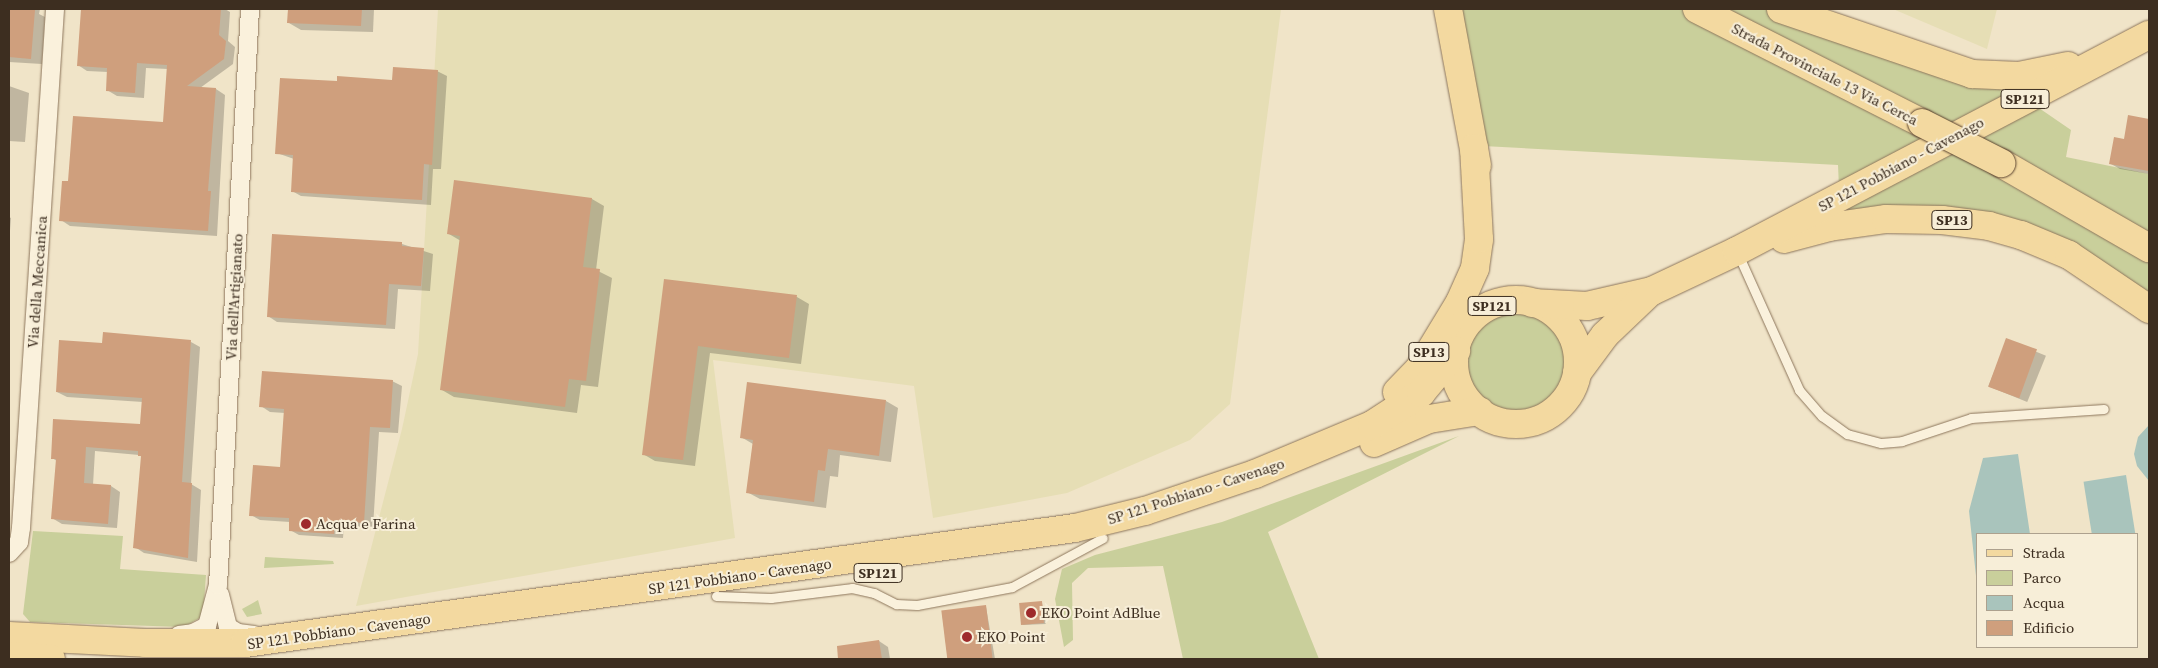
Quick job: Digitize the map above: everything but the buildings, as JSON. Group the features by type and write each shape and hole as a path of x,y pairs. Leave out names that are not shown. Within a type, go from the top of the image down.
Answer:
{"main road":[{"name":"SP13","path":"1448,9 1494,259 1489,286 1477,315"},
{"name":"Strada Provinciale 13 Via Cerca","path":"1697,9 2001,163 2145,247"},
{"path":"1781,9 1972,74 2019,76 2089,65"},
{"name":"SP 121 Pobbiano - Cavenago","path":"1652,291 1605,336 1577,373 1566,399 1541,418 1507,423 1479,411 1459,386 1455,367 1456,351 1464,330 1477,315 1502,302 1587,306 1652,291 1737,251 2149,35"},
{"name":"SP13","path":"1255,474 1360,419 1395,394 1420,368 1460,302 1475,268 1479,239 1474,148"},
{"name":"SP13","path":"1737,251 1862,222 1904,219 1957,221 2003,229 2069,255 2149,309"},
{"name":"SP 121 Pobbiano - Cavenago","path":"1532,303 1552,312 1568,328 1577,352 1577,373"},
{"name":"SP 121 Pobbiano - Cavenago","path":"9,656 59,649 205,645 314,635 1041,534 1145,511 1255,474 1313,452 1392,415 1421,393 1456,351"},
{"name":"SP 121 Pobbiano - Cavenago","path":"258,659 1049,549 1102,538 1182,516 1275,484 1429,419 1479,411"},
{"name":"SP 121 Pobbiano - Cavenago","path":"9,636 59,649"}],"street":[{"name":"Via della Meccanica","path":"10,553 19,542 21,528 55,9"},
{"name":"Via dell'Artigianato","path":"59,649 193,633 210,621 218,585 250,9"},
{"name":"Via dell'Artigianato","path":"218,585 222,613 233,631 252,635 314,635"}],"lane":[{"path":"1737,251 1799,390 1822,416 1847,434 1881,443 1902,441 1971,418 2104,410"},
{"path":"716,596 771,598 852,588 874,592 902,605 953,599 1020,584 1102,538"}],"shaded area":[{"path":"438,9 1281,9 1230,404 1190,440 1067,493 933,518 914,386 713,360 735,538 356,606 402,429 418,354"},
{"path":"1893,9 1997,9 1987,49"}],"green space":[{"path":"1455,9 1768,9 2011,89 2071,130 2066,157 2149,174 2149,299 2086,255 1845,216 1840,211 1838,165 1483,146"},
{"path":"1516,314 1526,315 1544,322 1558,336 1565,354 1565,374 1558,392 1544,406 1526,413 1516,414 1506,413 1488,406 1474,392 1467,374 1466,364 1467,354 1474,336 1488,322 1506,315"},
{"path":"1459,436 1268,532 1319,659 1183,659 1163,566 1088,568 1072,583 1073,640 1064,647 1055,599 1062,569 1095,555 1222,522"},
{"path":"33,531 123,536 120,569 206,575 203,616 184,627 30,622 23,614"},
{"path":"265,557 333,561 334,564 264,568"},
{"path":"258,600 262,614 247,617 242,609"}],"water":[{"path":"2149,425 2149,481 2137,466 2134,454 2138,437"},
{"path":"2018,454 2030,533 1976,533 1976,576 1969,511 1983,458"},
{"path":"2126,475 2135,533 2092,533 2084,482"}],"place":[{"name":"Acqua e Farina","path":"306,524"},
{"name":"EKO Point AdBlue","path":"1031,613"},
{"name":"EKO Point","path":"967,637"}]}
